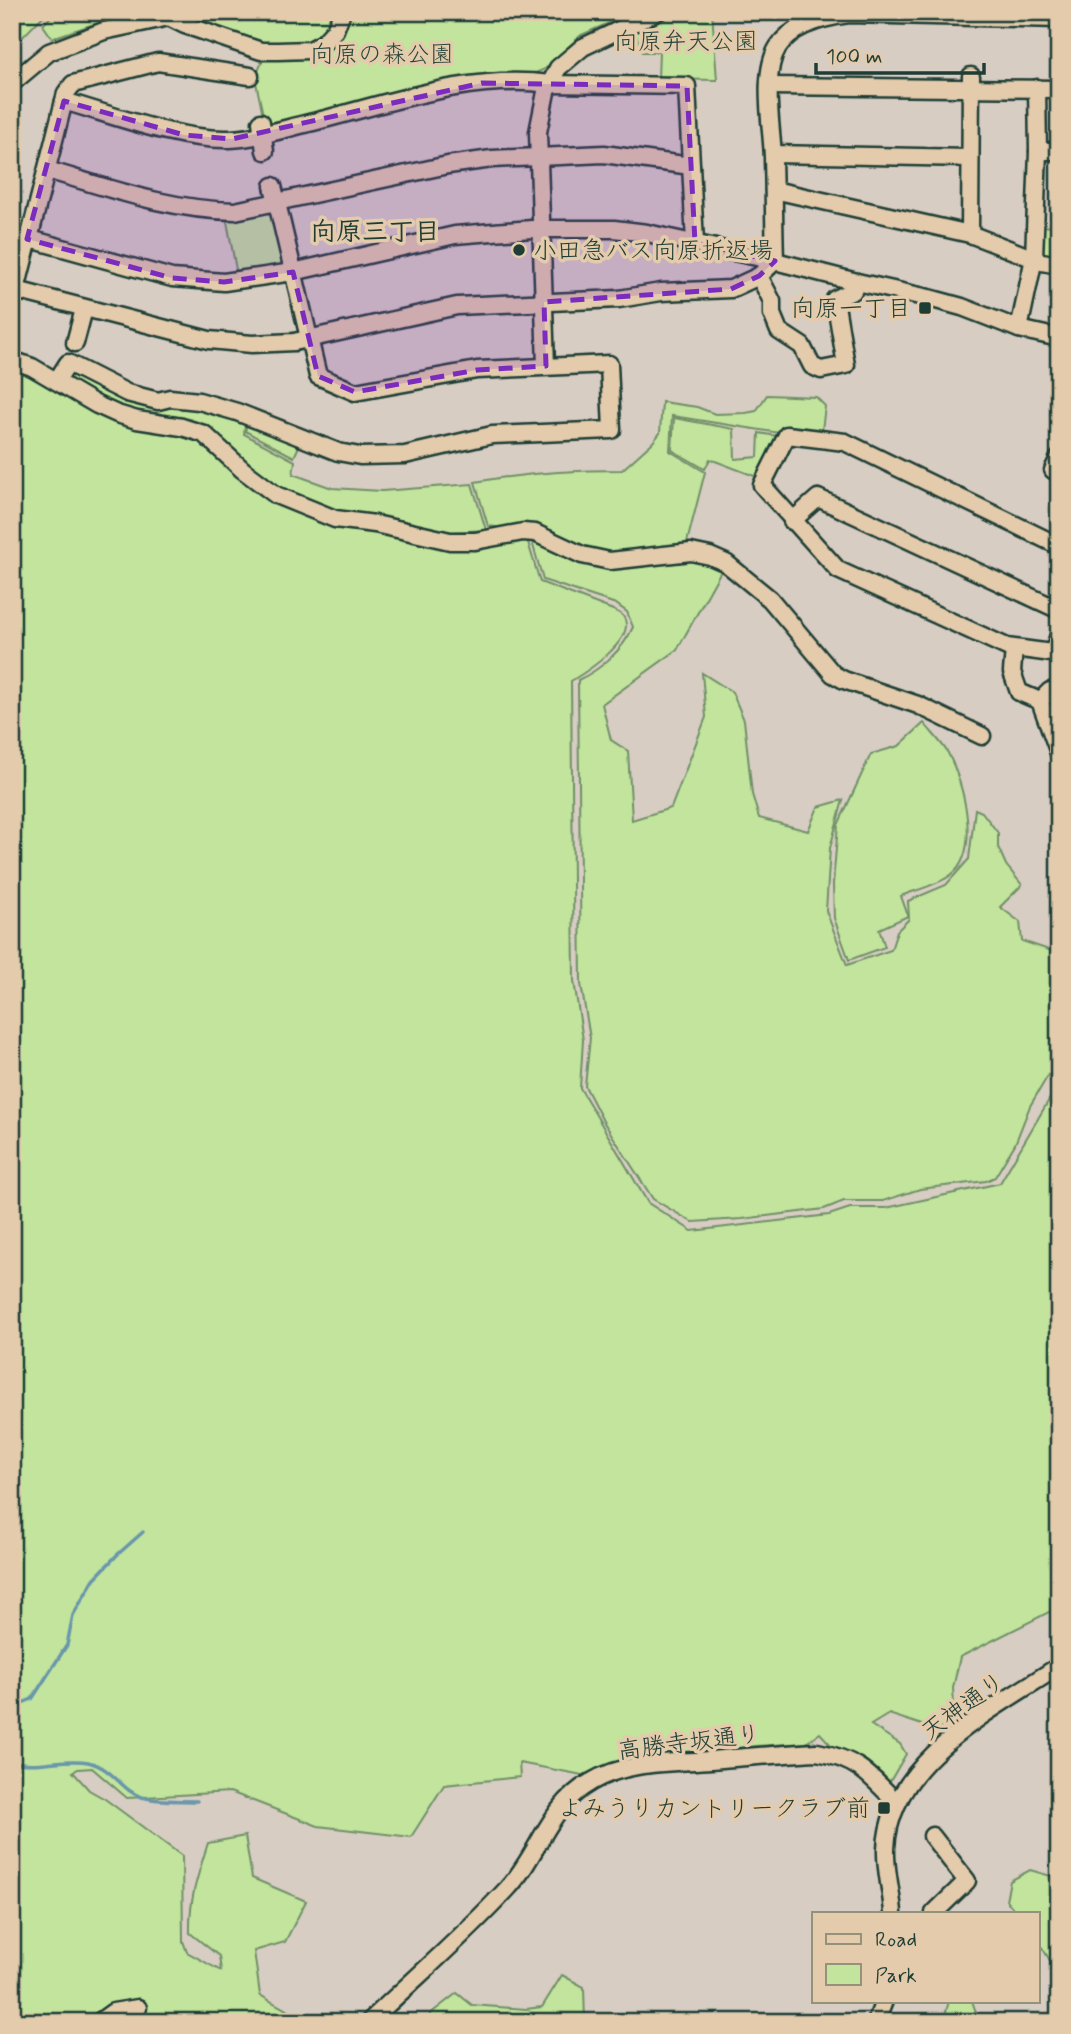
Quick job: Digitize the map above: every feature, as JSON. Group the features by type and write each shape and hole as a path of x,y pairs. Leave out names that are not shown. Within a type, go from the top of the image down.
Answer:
{"street":[{"path":"12,83 49,52 104,31 169,17 261,51 310,50 323,43 335,30 342,12"},
{"path":"546,366 538,132 546,92 558,68 583,47 657,12"},
{"path":"261,51 251,80 158,62 73,84 66,93 47,170 20,237 16,290 209,340 252,344 294,342 457,306 619,299 661,292 731,289 759,276 775,261 769,86 773,57 780,44 792,33 826,17 849,14 1059,19"},
{"path":"64,101 184,135 232,139 263,136 435,92 482,83 532,81 551,84 687,86 695,243"},
{"path":"769,86 971,82 1059,89"},
{"path":"970,234 971,82"},
{"path":"1020,329 1034,258 1038,151 1037,89"},
{"path":"1038,151 1059,151"},
{"path":"47,170 176,206 235,211 448,164 492,159 604,154 691,166"},
{"path":"773,154 969,158"},
{"path":"57,380 68,363 127,393 158,401 170,398 198,401 237,412 338,452 360,456 405,455 492,435 612,430 609,365 477,370 355,392 318,376 274,186"},
{"path":"774,190 970,234 1059,265"},
{"path":"20,237 172,278 223,282 293,272 455,235 542,229 614,229 775,261 962,307 1020,329 1059,338"},
{"path":"759,276 772,301 772,314 779,331 802,346 812,366 821,370 846,365 835,299 853,291 857,282"},
{"path":"75,343 84,309"},
{"path":"12,360 32,367 117,414 204,434 243,470 276,495 335,519 375,524 450,541 475,541 523,532 534,533 582,555 610,561 691,552 710,556 726,563 770,599 833,674 918,705 982,736"},
{"path":"1059,546 845,442 787,435 762,485 838,570 1014,649 1056,653 1059,635"},
{"path":"1059,458 1053,470 1059,473"},
{"path":"792,521 818,498 1059,610"},
{"path":"1014,649 1013,672 1019,692 1040,701 1059,753"},
{"path":"1040,701 1050,691 1059,699"},
{"name":"天神通り","path":"893,1912 885,1851 890,1819 896,1802 939,1747 1059,1666"},
{"name":"高勝寺坂通り","path":"369,2022 509,1888 551,1820 574,1794 611,1773 664,1764 817,1752 838,1756 863,1769 896,1802"},
{"path":"932,1836 967,1881 935,1912"},
{"path":"877,2022 884,2002"},
{"path":"99,2022 113,2011 138,2008"}],"highlighted area":[{"path":"482,83 687,86 695,243 775,261 759,276 731,289 544,302 546,366 477,370 355,392 318,376 293,272 224,282 172,278 27,239 64,101 184,135 232,139"}],"green space":[{"path":"22,12 47,12 12,48 12,22"},
{"path":"55,12 144,12 109,19 52,38 43,25"},
{"name":"向原の森公園","path":"173,12 634,12 581,35 545,69 533,74 476,77 265,124 255,78 269,46 195,23"},
{"name":"向原弁天公園","path":"679,12 712,12 717,80 658,79 659,52 642,52 635,32"},
{"path":"270,211 274,213 285,264 283,267 237,275 226,216"},
{"path":"1040,226 1059,227 1059,261 1044,258 1039,248"},
{"path":"12,367 63,388 74,372 159,408 201,409 245,423 244,434 295,461 293,474 332,488 382,491 472,484 486,530 451,532 376,516 341,512 289,492 249,466 209,429 182,419 153,416 119,407 74,387 64,395 129,426 199,439 283,507 336,525 448,548 527,539 540,582 623,616 626,625 618,644 571,681 574,981 583,1040 580,1088 648,1203 692,1231 829,1215 850,1208 886,1208 1000,1183 1059,1083 1059,1607 960,1657 953,1688 955,1725 934,1729 889,1714 871,1725 900,1744 906,1754 889,1783 831,1745 820,1733 806,1743 627,1759 588,1776 519,1763 520,1777 444,1785 411,1837 318,1826 230,1792 127,1798 92,1768 73,1772 89,1790 182,1856 183,1941 187,1952 221,1971 219,1956 190,1933 193,1898 208,1843 245,1836 252,1878 306,1901 285,1942 254,1951 260,1995 308,2022 12,2022"},
{"path":"767,395 816,397 825,406 822,430 783,427 780,433 672,416 670,451 705,472 683,558 722,569 677,650 602,704 611,740 628,751 632,820 671,808 706,717 702,673 732,692 744,720 752,794 759,818 808,831 818,807 843,800 830,848 826,911 847,965 891,950 897,931 909,919 908,901 946,885 969,859 975,809 982,812 998,833 998,847 1006,865 1022,885 1000,907 1020,922 1022,941 1052,951 1059,950 1059,1057 1030,1106 1015,1144 995,1177 986,1181 920,1189 883,1201 844,1201 824,1209 692,1222 653,1199 603,1121 585,1086 590,1038 581,984 578,680 610,658 633,627 627,612 616,604 543,580 529,531 488,526 475,482 548,473 622,470 660,433 662,402 697,407 715,414 746,413 756,411"},
{"path":"674,418 734,429 735,459 758,457 759,433 777,436 757,477 710,459 705,469 672,450"},
{"path":"248,422 301,442 294,457 245,431"},
{"path":"924,723 948,753 959,781 967,816 966,850 960,864 946,879 901,896 908,916 879,929 885,947 849,960 834,918 833,884 838,825 871,754 899,746"},
{"path":"1030,1870 1054,1877 1059,1875 1059,1975 1040,1944 1040,1912 1016,1912 1006,1900 1010,1881"},
{"path":"562,1975 584,1987 585,2022 430,2022 430,2014 457,1993 472,2005 526,2009 542,2007"},
{"path":"949,2002 972,2002 977,2015 976,2022 940,2022 944,2019"}],"waterway":[{"path":"12,1719 20,1704 32,1699 67,1645 73,1615 94,1579 143,1532"},
{"path":"12,1761 30,1764 88,1762 104,1769 128,1790 142,1797 197,1801"}],"place":[{"name":"小田急バス向原折返場","path":"519,250"},
{"name":"向原一丁目","path":"925,308"},
{"name":"よみうりカントリークラブ前","path":"884,1808"}],"district":[{"name":"向原三丁目","path":"375,231"}]}
